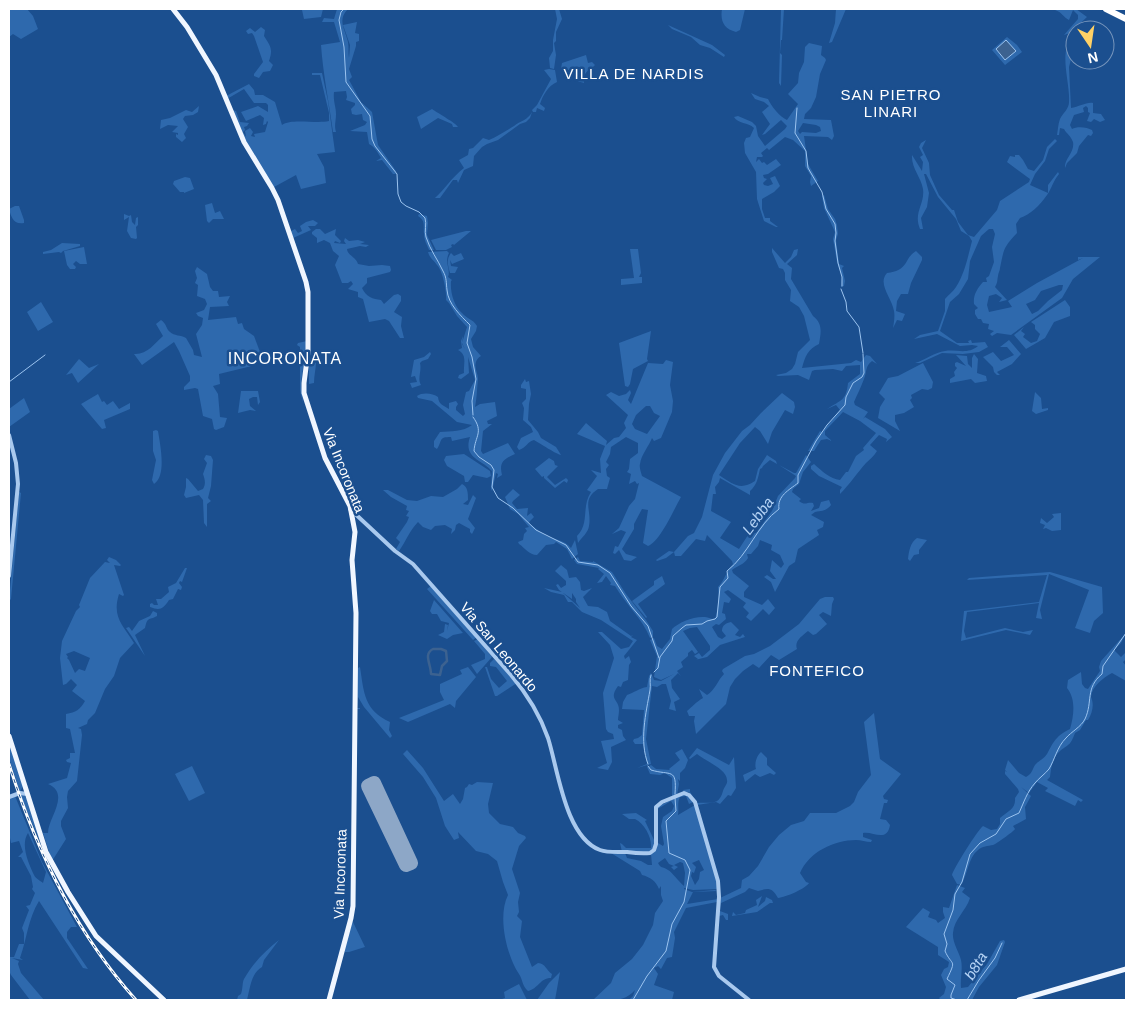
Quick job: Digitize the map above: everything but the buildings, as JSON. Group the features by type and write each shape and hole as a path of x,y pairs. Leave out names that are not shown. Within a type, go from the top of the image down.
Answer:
{"highway":[{"path":"1106,9 1126,18"},
{"path":"1112,9 1126,18"}],"main road":[{"name":"Via Incoronata","path":"173,9 187,27 212,68 244,142 278,200 308,292 308,352 304,393 327,463 350,509 355,532 352,560 356,613 353,906 329,1000"},
{"path":"9,736 49,858 90,929 106,947 164,1000"},
{"path":"1019,1000 1126,969"}],"street":[{"path":"9,435 16,463 18,484 9,576"},
{"name":"Via San Leonardo","path":"350,509 395,551 413,564 534,706 548,738 563,797 570,816 590,844 606,852 650,853 654,850 656,844 656,807 662,802 686,794 695,802 718,881 719,897 714,967 720,976 749,1000"},
{"path":"10,796 26,791"}],"shaded area":[{"path":"9,9 27,9 33,16 38,29 21,39 13,34 9,37"},
{"path":"323,9 321,17 304,19 302,10"},
{"path":"337,9 348,9 343,17 343,25 357,22 355,33 359,34 359,41 356,42 349,69 352,77 349,80 361,102 372,112 378,145 396,171 396,174 393,174 382,160 376,161 381,158 375,148 369,144 367,132 350,131 365,125 367,122 363,120 362,114 352,114 351,109 355,103 346,100 346,91 334,92 336,132 333,132 321,45 340,42 334,22 322,22 324,18 334,19","holes":["343,25 350,45 349,58 348,42"]},
{"path":"555,9 559,9 562,19 556,32 556,41 554,43 556,55 554,69 550,68 549,58 553,51 553,40 557,19"},
{"path":"722,9 745,9 740,30 736,32 726,27 722,21"},
{"path":"781,9 784,9 780,53 782,55 781,86 779,83"},
{"path":"836,9 846,9 832,42 829,43 835,23"},
{"path":"1076,9 1087,17 1084,20 1077,20 1078,15 1073,10 1069,20 1055,10"},
{"path":"668,25 712,45 725,55 724,57 710,48 700,45 691,37 672,29"},
{"path":"261,27 265,30 264,36 271,51 269,61 273,65 270,71 263,72 259,78 254,76 254,74 263,62 254,36 246,31 250,28 255,32"},
{"path":"1007,37 1022,52 1005,65 992,50"},
{"path":"1006,40 1016,51 1005,60 996,49"},
{"path":"809,43 822,46 821,55 826,60 820,74 816,97 811,108 805,114 804,119 831,120 834,136 832,140 828,137 804,136 808,164 818,181 811,186 811,176 805,166 805,151 793,140 785,137 769,150 767,148 761,153 762,157 757,157 756,162 759,159 767,165 776,159 781,165 768,174 763,175 767,179 763,183 764,185 773,184 770,178 775,176 780,186 762,199 762,209 765,218 770,218 770,221 778,227 776,227 764,221 757,199 756,172 745,153 744,143 746,138 750,137 754,128 738,121 734,117 738,116 752,122 756,126 758,136 765,146 785,129 787,126 781,120 762,135 770,124 762,112 769,106 755,99 751,93 768,99 776,111 787,120 798,104 788,94 798,83 799,73 804,62 805,47","holes":["803,123 820,127 821,131 816,133 802,132 800,134 798,131"]},
{"path":"586,55 588,63 592,62 595,65 586,73 584,83 574,80 574,69 565,71 561,69 562,63"},
{"path":"544,70 555,70 557,82 548,88 543,97 540,104 545,108 544,111 537,108 536,112 533,112 532,110 537,105 551,79"},
{"path":"1066,70 1069,70 1071,108 1093,103 1093,113 1101,114 1105,120 1100,122 1094,119 1091,122 1087,121 1090,113 1086,106 1083,108 1084,112 1074,115 1070,125 1072,129 1077,127 1085,128 1092,130 1093,133 1091,136 1088,135 1079,146 1077,153 1067,163 1065,168 1073,142 1064,129 1060,128 1059,135 1057,135 1060,119 1069,104"},
{"path":"312,73 322,73 328,101 335,152 317,154 324,167 326,183 301,189 296,175 274,187 247,146 231,110 236,111 240,122 249,123 244,127 245,130 243,132 246,137 245,131 250,128 253,132 251,136 255,137 254,134 265,132 268,122 263,125 264,118 260,115 246,121 241,112 258,106 268,112 268,105 266,103 254,103 244,89 227,99 226,96 249,84 254,90 255,95 263,95 275,102 282,125 297,121 329,121 329,113 320,75 312,75"},
{"path":"199,106 198,112 185,116 183,119 188,127 184,134 186,138 182,142 176,137 178,133 172,132 178,126 168,125 160,129 161,120 186,110 192,112"},
{"path":"432,109 458,127 453,127 452,124 438,118 421,129 417,117"},
{"path":"532,112 526,122 520,124 498,140 482,147 474,156 473,166 464,170 458,183 457,180 453,180 440,198 435,198 464,168 459,160 468,155 469,149 473,148 483,138 489,140 505,132 526,119"},
{"path":"1055,139 1057,141 1049,149 1045,161 1035,174 1030,185 1048,193 1048,185 1058,172 1059,174 1049,192 1041,202 1031,212 1020,218 1016,224 1017,233 1005,249 995,287 1007,300 999,302 1002,298 996,294 989,296 987,305 989,312 1012,307 1008,301 1083,258 1078,260 1078,257 1100,257 1073,279 1062,298 1011,335 997,333 992,336 990,334 994,331 988,329 989,324 983,323 981,319 978,319 975,310 978,308 974,304 975,295 983,282 987,282 986,278 989,276 994,262 992,247 995,234 993,229 989,229 981,236 970,261 968,279 959,294 950,302 940,331 957,343 969,343 968,341 971,340 972,343 985,342 988,347 979,352 963,354 942,353 920,363 915,363 941,352 966,351 978,346 960,346 937,334 914,339 920,335 938,331 945,311 945,299 955,289 962,276 972,241 969,236 961,231 956,219 938,197 926,174 924,174 929,193 927,207 921,218 923,229 920,229 918,213 923,189 913,164 912,155 922,171 923,162 920,157 923,155 919,147 926,140 922,148 929,163 930,175 939,195 954,210 958,222 968,235 974,237 997,210 1000,201 1029,182 1030,179 1007,162 1010,156 1015,157 1015,155 1019,155 1028,169 1034,171 1043,160 1047,147","holes":["1063,285 1062,290 1032,314 1026,304 1035,300 1041,291"]},
{"path":"185,177 190,178 194,189 184,193 180,192 173,184 174,181"},
{"path":"824,195 828,209 837,225 838,234 836,240 839,264 844,266 842,268 845,281 844,286 841,287 842,277 833,239 835,232 824,208 822,196"},
{"path":"212,203 215,213 220,211 224,219 213,219 209,223 207,221 205,205"},
{"path":"19,206 24,223 17,223 12,217 9,209"},
{"path":"124,214 131,215 132,222 135,225 136,218 138,217 136,239 131,238 127,231 129,217 124,220"},
{"path":"419,214 427,216 427,235 434,250 429,250 424,236 423,222 418,216"},
{"path":"313,220 318,223 315,226 308,226 311,230 293,238 291,231 295,229 298,233 302,231 300,226"},
{"path":"316,229 320,229 325,234 336,229 335,235 341,241 340,243 335,241 334,243 346,244 345,238 349,241 358,240 365,242 360,244 369,245 347,249 348,253 358,264 390,266 390,272 367,278 367,283 362,288 368,295 381,300 384,304 394,295 398,294 401,296 401,301 394,312 402,317 401,326 404,338 400,338 389,321 385,319 369,322 363,299 358,297 358,292 348,289 353,284 351,281 342,283 335,265 339,256 333,251 330,243 324,240 317,243 317,238 312,234"},
{"path":"471,231 446,250 436,250 431,240"},
{"path":"62,243 80,244 80,246 61,253 43,254 43,252 51,250"},
{"path":"84,247 87,264 80,264 76,261 73,264 76,267 75,269 70,269 67,265 64,251"},
{"path":"772,248 785,263 791,257 794,250 798,249 797,255 787,264 792,268 791,279 820,325 819,344 808,353 802,368 851,363 856,360 861,362 866,355 870,356 877,364 872,361 868,365 854,402 855,405 868,412 863,419 865,417 885,429 892,437 886,442 887,439 879,435 870,445 877,451 876,453 840,494 842,487 819,476 811,469 811,466 814,464 829,476 840,480 848,472 856,456 864,450 863,448 876,433 860,421 843,412 825,431 825,435 832,441 827,439 821,440 814,451 808,451 820,431 822,432 840,410 836,405 827,409 844,397 848,383 860,374 860,365 846,366 842,371 833,369 815,370 812,371 809,380 798,375 776,375 786,373 792,369 798,352 810,340 804,316 799,307 790,301 791,290 785,280 783,269 779,268"},
{"path":"630,249 638,249 641,273 639,277 642,277 642,283 621,285 621,279 634,278"},
{"path":"447,251 449,253 447,260 448,277 452,280 451,290 455,303 459,310 477,326 471,339 473,347 481,356 477,359 476,364 478,379 475,407 480,404 495,402 497,416 487,421 488,424 492,424 483,431 481,451 483,454 508,443 515,454 503,462 501,467 502,475 497,478 498,474 496,473 492,491 492,471 471,454 468,444 470,437 452,441 451,437 444,438 437,449 434,447 434,441 440,432 461,430 472,425 457,422 432,401 418,398 417,396 425,394 438,397 439,402 449,409 449,403 456,401 458,404 456,410 463,416 465,414 463,405 466,392 469,391 475,380 468,357 469,373 461,379 458,378 459,375 464,373 464,357 458,350 462,348 461,341 467,327 446,300 441,272 428,252"},
{"path":"916,251 922,257 922,260 908,294 901,294 897,301 896,311 905,314 902,321 897,320 893,328 894,311 884,286 884,277 887,273 894,272 903,267 909,257"},
{"path":"451,253 454,256 461,253 464,259 452,264 450,260 451,266 458,267 455,273 450,273 449,268 448,260"},
{"path":"197,267 207,274 210,287 213,291 218,291 219,297 230,296 227,302 229,306 210,307 208,320 236,317 238,324 242,323 244,329 254,336 260,352 249,356 251,360 256,360 256,365 219,374 220,384 213,386 218,394 220,417 227,418 224,427 216,430 214,429 212,419 203,416 198,389 184,390 184,387 190,381 190,376 174,342 142,365 134,354 147,351 163,336 156,324 161,320 169,331 186,338 194,355 202,357 196,334 202,325 203,318 196,313 204,310 207,304 205,299 197,296 198,285 195,283 197,278 195,271"},
{"path":"1065,300 1070,307 1070,316 1054,322 1045,338 1026,349 1014,335 1024,327 1021,331 1025,334 1023,337 1031,343 1037,341 1040,334 1031,322"},
{"path":"41,302 53,322 38,331 27,312"},
{"path":"651,331 648,361 633,369 630,384 628,387 625,386 619,343"},
{"path":"1009,340 1021,354 1012,364 997,372 1000,375 994,372 993,367 983,357 993,352 1001,361 1014,355 1007,347 1000,347"},
{"path":"307,341 301,383 303,403 300,390 300,347 297,345"},
{"path":"430,352 431,354 428,359 420,363 419,380 421,385 412,388 410,383 417,382 415,376 411,377 414,360 424,357"},
{"path":"312,353 315,353 316,364 314,383 309,384 309,364"},
{"path":"974,354 978,359 977,373 986,376 987,381 975,383 971,379 950,383 950,379 955,376 954,372 957,368 955,363 966,366 956,355 967,356 968,364 972,368"},
{"path":"79,359 89,368 99,364 78,383 72,373 66,375"},
{"path":"666,360 673,362 670,385 673,401 672,412 661,438 654,441 652,438 642,457 640,468 642,476 681,497 662,532 648,546 643,543 648,510 642,509 634,524 634,529 622,549 626,554 637,557 631,561 624,560 619,550 615,554 613,553 615,546 618,547 626,532 621,530 612,534 619,528 629,506 635,499 639,483 637,484 635,481 629,484 631,474 627,472 630,459 638,453 638,443 626,437 611,447 606,462 609,465 606,469 607,476 610,478 607,489 598,489 590,497 588,501 590,520 588,528 578,543 577,536 585,520 586,503 591,492 587,490 597,476 591,470 601,473 600,459 605,446 577,434 586,423 607,441 606,445 614,438 619,437 626,428 624,423 628,415 606,395 611,392 619,396 626,394 630,390 631,393 628,400 631,404 648,363 663,364","holes":["646,406 650,406 654,413 660,416 647,434 635,429 632,424 636,415"]},
{"path":"923,363 933,382 932,388 928,390 922,389 911,395 912,398 910,400 914,407 904,413 895,415 895,421 900,431 878,418 880,407 885,399 879,393 888,378 898,376"},
{"path":"525,379 526,382 529,381 531,394 528,420 541,438 556,447 561,455 534,440 519,450 517,447 521,438 533,432 531,427 523,420 524,408 522,403 526,399 526,389 521,388 521,385"},
{"path":"241,391 258,391 260,402 258,405 257,397 249,399 250,406 256,411 250,410 238,413"},
{"path":"1035,392 1041,398 1042,409 1048,408 1048,410 1036,414 1032,411"},
{"path":"782,393 794,402 793,414 785,410 772,432 768,444 760,431 755,427 740,443 719,475 737,485 745,486 755,481 758,469 767,455 776,461 777,464 770,460 760,469 756,484 750,491 750,495 720,478 715,487 716,494 713,494 711,511 731,522 720,538 739,549 750,532 756,533 772,511 778,496 796,476 779,465 796,473 806,455 811,462 803,472 799,484 792,492 804,504 813,503 814,506 811,511 819,508 821,502 829,500 831,505 827,509 811,515 824,522 823,527 817,530 819,535 798,549 795,562 789,566 775,592 771,582 764,577 767,575 776,579 770,571 772,560 781,568 784,564 780,555 771,550 772,545 760,540 758,546 751,554 747,554 747,560 732,570 749,586 744,592 744,597 762,605 768,599 775,608 769,615 763,609 751,621 746,617 749,613 743,607 746,603 728,590 724,592 731,599 729,603 724,602 722,613 725,614 726,619 719,625 716,624 712,627 718,637 722,639 726,636 722,631 723,627 731,622 739,630 735,635 740,637 743,634 745,637 720,645 707,657 695,660 698,659 694,656 699,653 702,657 710,650 710,646 697,627 683,631 698,652 695,654 692,650 688,653 688,656 681,662 683,667 677,671 681,676 678,673 671,680 672,688 680,699 674,702 676,711 669,709 671,701 666,684 657,687 652,686 646,739 651,764 637,768 647,764 643,744 635,744 633,741 642,735 644,710 622,709 623,702 627,695 647,687 651,673 654,680 661,681 674,674 661,680 654,677 657,656 650,640 654,638 657,646 662,649 670,639 672,629 680,623 697,617 715,618 718,603 718,587 733,564 707,535 705,541 696,539 681,556 675,556 674,552 688,536 694,533 702,517 713,475 725,453 742,431"},
{"path":"98,394 102,402 104,401 107,405 113,401 119,409 130,403 130,409 104,420 106,428 102,429 81,404"},
{"path":"24,398 30,412 9,427 9,409"},
{"path":"153,431 158,431 162,467 158,480 154,484 152,480 156,460 153,451"},
{"path":"464,454 490,471 491,476 487,478 473,475 468,482 465,482 464,476 447,466 444,460 446,456"},
{"path":"206,455 211,456 213,460 208,498 211,501 207,504 207,527 204,523 203,500 199,495 186,498 184,495 186,478 198,491 203,489 205,482 203,474 207,463 204,459"},
{"path":"549,458 558,466 547,477 555,485 566,478 568,480 567,483 564,481 555,488 535,469"},
{"path":"462,484 467,489 468,495 468,500 463,504 468,505 473,495 476,498 468,519 475,528 472,534 470,529 459,523 451,534 452,529 445,525 435,526 431,530 423,527 418,522 399,551 396,549 400,542 396,538 407,522 409,517 406,516 409,511 406,510 407,506 383,490 388,490 407,500 417,501 431,496 443,497"},
{"path":"513,489 520,495 512,503 517,509 528,508 527,516 531,513 534,517 529,522 530,524 545,535 563,542 571,548 575,540 578,554 572,559 567,549 556,542 546,545 537,555 534,555 519,544 518,542 523,540 524,534 527,531 525,528 529,527 518,514 510,509 505,497"},
{"path":"19,492 21,493 11,599 9,601"},
{"path":"1061,513 1061,530 1043,529 1045,525 1040,523 1041,518 1047,523 1054,517 1052,514"},
{"path":"917,538 927,540 919,550 919,554 914,555 910,561 908,559 910,547"},
{"path":"669,551 674,552 666,558 656,560"},
{"path":"109,557 121,565 114,565 124,595 119,594 117,602 118,615 119,620 134,643 120,658 114,676 105,689 95,713 88,720 87,724 78,728 81,729 82,735 77,781 68,791 68,808 61,821 66,839 52,861 43,833 48,833 57,807 58,794 55,788 48,784 67,778 71,763 66,760 70,758 70,753 75,753 70,729 66,728 66,714 77,710 85,701 72,691 77,685 71,679 63,685 60,658 62,641 76,611 80,607 79,605 90,578 105,562 110,563 107,560","holes":["74,651 90,658 85,671 79,669 75,673 66,654"]},
{"path":"578,557 580,561 593,561 612,572 653,631 653,637 650,638 615,586 610,585 611,583 606,576 602,582 597,583 604,574 599,568 577,564 574,560"},
{"path":"561,565 567,570 569,578 576,577 580,582 581,590 584,591 592,588 583,597 588,606 598,607 607,612 610,621 631,636 633,635 631,637 637,640 624,656 625,659 629,656 631,662 628,680 623,682 621,687 618,686 614,694 619,706 618,720 623,723 618,725 618,728 622,730 626,740 611,747 612,762 608,770 597,768 607,763 601,741 614,739 613,734 606,729 603,693 614,658 610,645 598,632 602,632 621,649 629,647 633,641 601,620 582,612 572,602 568,602 564,595 544,588 562,592 556,585 558,584 561,588 566,585 566,581 555,571","holes":["562,592 572,599 572,593 580,608"]},
{"path":"185,568 187,568 182,582 180,581 179,583 182,587 181,590 178,589 173,599 169,600 161,608 150,607 152,603 158,605 156,599 161,599 169,592 168,587 176,583"},
{"path":"1050,572 1102,587 1103,613 1094,621 1090,633 1075,628 1089,590 1049,574 1040,610 1042,619 1036,618 1039,603 967,612 964,631 966,638 1005,628 1023,632 1033,630 1030,635 1006,630 961,641 964,611 1039,602 1047,575 967,580 969,578"},
{"path":"662,576 665,584 638,604 646,618 632,601 654,585 654,581"},
{"path":"431,586 477,637 473,640 427,589"},
{"path":"833,597 834,599 831,616 823,612 819,615 827,624 816,634 813,635 808,631 798,641 797,649 779,660 771,655 759,668 753,664 743,671 730,687 726,704 696,734 695,716 689,716 687,711 703,698 699,689 707,695 724,674 723,669 745,656 770,646 799,624 820,599"},
{"path":"434,600 463,633 453,635 447,639 438,635 444,632 445,624 448,625 447,631 449,623 441,621 437,614 432,614 430,611"},
{"path":"153,611 157,613 157,616 149,619 145,628 135,635 145,656 126,628 129,627 132,631 139,621 150,616"},
{"path":"1126,633 1121,643 1114,650 1121,657 1126,652 1126,659 1123,662 1126,666 1126,681 1112,673 1096,686 1091,697 1092,708 1090,717 1080,730 1075,733 1069,744 1055,756 1050,777 1047,780 1083,800 1081,802 1078,800 1075,806 1045,791 1048,788 1037,782 1029,793 1021,787 1031,796 1025,807 1026,819 1013,826 1014,831 993,845 978,850 972,857 961,885 957,884 952,875 976,835 983,826 991,830 997,829 1000,824 1000,818 1014,805 1015,798 1019,792 1005,774 1005,771 1007,772 1005,770 1008,760 1019,773 1026,777 1030,775 1035,765 1046,756 1056,739 1070,729 1073,707 1072,697 1067,688 1068,680 1081,672 1082,684 1088,689 1100,671 1101,661"},
{"path":"478,639 492,657 477,674 471,665 485,659 485,654 474,641"},
{"path":"494,659 517,683 497,696 495,696 485,667 487,667 491,679 499,688 507,681 496,667 490,666"},
{"path":"360,667 364,693 375,712 390,722 389,730 392,736 390,738 358,697 357,708 360,709 357,709 356,669"},
{"path":"468,667 476,677 456,701 455,708 450,704 408,722 399,718 444,700 440,692 440,684 462,674 460,670"},
{"path":"874,713 880,759 901,774 883,796 884,799 888,800 887,803 884,803 880,819 886,820 890,825 886,834 863,833 863,837 872,840 871,842 856,840 831,845 816,853 804,866 800,873 806,882 809,883 800,890 778,898 769,889 758,891 749,888 745,892 721,903 720,911 728,914 728,920 723,915 719,916 720,898 741,888 742,880 749,876 758,866 769,847 779,835 791,825 804,821 810,813 836,813 854,802 858,792 871,775 864,722"},
{"path":"9,742 23,786 20,792 9,758"},
{"path":"697,748 729,765 734,757 736,788 731,796 728,795 720,804 716,802 697,805 689,792 684,792 683,790 690,789 697,803 714,802 719,799 727,783 723,772 697,754 689,758"},
{"path":"682,749 688,760 685,768 680,773 680,781 678,779 677,795 672,797 672,778 665,773 660,775 650,774 647,767 651,765 656,769 670,770 680,760 675,753"},
{"path":"407,750 423,768 444,801 453,794 460,804 465,788 469,784 472,785 477,782 493,783 488,804 489,813 500,824 513,827 518,833 525,836 526,838 519,846 512,869 520,893 517,916 522,921 520,937 532,967 538,963 541,964 552,974 551,978 547,978 531,990 528,991 525,987 507,947 503,914 508,895 497,861 488,854 476,851 458,832 459,838 454,840 445,826 436,798 423,777 403,754"},
{"path":"761,752 767,758 767,765 776,773 760,777 755,774 745,782 743,775 756,769 756,760"},
{"path":"192,766 205,793 189,801 175,774"},
{"path":"20,795 24,795 27,799 44,850"},
{"path":"681,795 687,795 693,802 689,804 686,796 680,797 678,815 695,805 715,872 717,889 684,889 692,892 717,891 693,892 687,904 718,899 717,902 686,908 674,932 672,957 667,958 661,969 658,966 654,968 658,974 654,985 674,992 672,1000 629,1000 635,990 621,999 593,1000 611,983 615,973 632,959 643,945 653,925 655,913 663,901 661,886 659,889 652,880 642,875 640,871 611,853 625,853 627,858 652,865 651,854 658,843 663,846 664,844 661,826 663,817 672,811 674,806 671,801 656,810 657,807","holes":["665,858 669,864 674,866 671,867 674,870 678,867 674,865 680,862 683,863 685,873 684,886 670,871 659,865 658,863","699,860 704,870 700,872 699,879 695,885 691,876 696,867 692,863"]},
{"path":"15,796 42,862 77,927 71,927 67,932 67,938 88,969 83,968 39,901 30,922 24,944 22,928 29,910 26,906 30,905 35,893 32,889 31,876 21,857 18,857 23,852 19,841 11,843 9,833 9,798","holes":["28,833 46,872 43,883 37,879 25,849"]},
{"path":"636,813 647,820 645,821 655,842 653,849 649,852 622,852 620,843 626,848 651,848 649,836 642,824 622,814"},
{"path":"957,885 965,888 962,892 970,898 956,923 953,933 962,963 961,988 968,987 987,964 1000,941 1004,940 1005,942 997,965 979,987 972,1000 941,1000 939,998 944,994 946,987 941,975 944,969 948,967 949,962 938,955 938,947 906,927 923,908 930,912 928,917 936,920 938,923 945,918 943,907 949,908"},
{"path":"762,896 758,907 765,901 766,897 772,900 773,903 757,912 732,916 733,912 736,915 745,913 746,910 757,905 756,900"},
{"path":"352,920 365,947 345,952 344,948"},
{"path":"279,940 264,960 262,967 255,973 247,1000 237,1000 241,994 244,979 251,968"},
{"path":"19,944 24,944 20,958 23,960 12,958 19,961 21,973 44,1000 30,1000 9,971 9,957 14,957"},
{"path":"560,972 555,1000 537,1000 549,983"},
{"path":"519,984 527,1000 499,1000 505,998 504,992"}],"waterway":[{"path":"344,9 339,20 344,47 346,82 370,116 372,139 375,146 397,174 398,194 401,202 419,212 425,218 426,237 446,278 450,300 470,325 467,343 476,379 472,401 473,415"},
{"name":"Lebba","path":"797,108 795,133 806,151 808,168 822,192 826,209 835,224 835,241 842,286"},
{"name":"Lebba","path":"841,289 847,311 859,327 863,353"},
{"name":"Lebba","path":"654,672 658,668 660,657 672,641 673,636 682,628 686,625 702,624 717,617 720,587 728,578 727,571 735,564 765,523 779,509 782,497 798,483 798,475 816,441 845,405 846,397 853,383 862,377 864,373 863,354"},
{"path":"9,382 45,355"},
{"path":"473,417 478,427 474,451 491,465 494,470 492,487 498,498 513,508 536,530 566,545 578,562 598,565 610,573 631,606 648,626 659,658"},
{"path":"957,1000 951,998 955,985 947,979 953,965 945,951 947,944 944,934 953,910 955,894 962,882 970,854 980,843 996,834 1006,819 1019,813 1030,790 1049,769 1058,749 1085,719 1093,685 1102,674 1103,666 1126,633"},
{"path":"433,649 446,651 447,661 442,666 440,675 431,674 428,654 433,649"},
{"name":"Lebba","path":"648,764 645,755 644,737 651,675"},
{"name":"Lebba","path":"648,766 651,770 674,776 675,794"},
{"path":"633,1000 647,976 666,951 672,924 684,902 690,870 685,860 669,853 666,821 676,811 675,798"},
{"name":"b8ta","path":"967,1000 995,958 1002,943"}],"runway":[{"path":"374,783 411,863 406,865 368,786 374,783"}],"railway":[{"path":"9,764 32,828 60,889 94,947 136,1000"}],"district":[{"name":"VILLA DE NARDIS","path":"634,74"},
{"name":"SAN PIETRO LINARI","path":"891,104"},
{"name":"INCORONATA","path":"285,358"},
{"name":"FONTEFICO","path":"817,671"}]}
